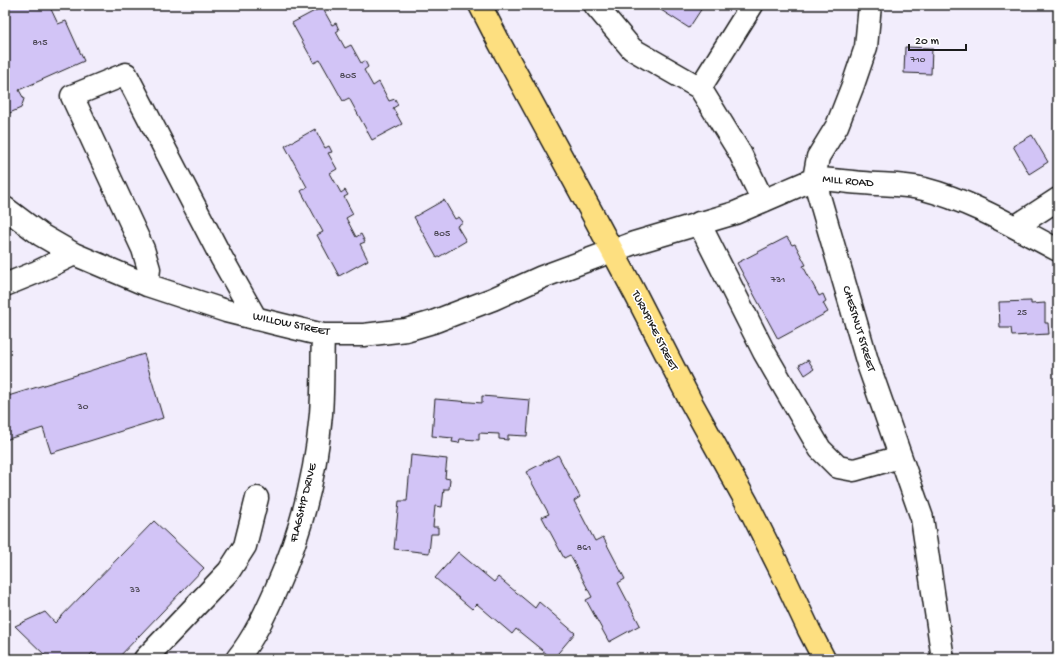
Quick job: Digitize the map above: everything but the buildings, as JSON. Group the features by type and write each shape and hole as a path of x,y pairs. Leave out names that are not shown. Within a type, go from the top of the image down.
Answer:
{"highway":[{"name":"TURNPIKE STREET","path":"480,5 498,42 592,213 690,402 721,455 765,538 824,659"}],"street":[{"path":"595,5 632,49 700,88 740,154 763,201"},
{"path":"700,88 752,5"},
{"name":"CHESTNUT STREET","path":"870,5 866,47 838,126 818,157 814,179 868,364 922,518 943,659"},
{"path":"148,285 149,269 143,249 72,96 126,74 221,257 256,319"},
{"name":"MILL ROAD","path":"612,252 699,223 735,213 814,179 899,185 924,189 974,207 1058,250"},
{"path":"1015,227 1058,199"},
{"name":"WILLOW STREET","path":"5,208 41,235 74,254 148,285 226,311 323,335 364,335 406,330 433,322 542,277 612,252"},
{"path":"699,223 764,352 820,449 838,467 854,470 900,457"},
{"path":"5,285 38,272 74,254"},
{"name":"FLAGSHIP DRIVE","path":"237,659 266,612 287,564 300,525 316,455 321,413 323,335"},
{"path":"146,659 229,571 245,546 257,498"}]}
